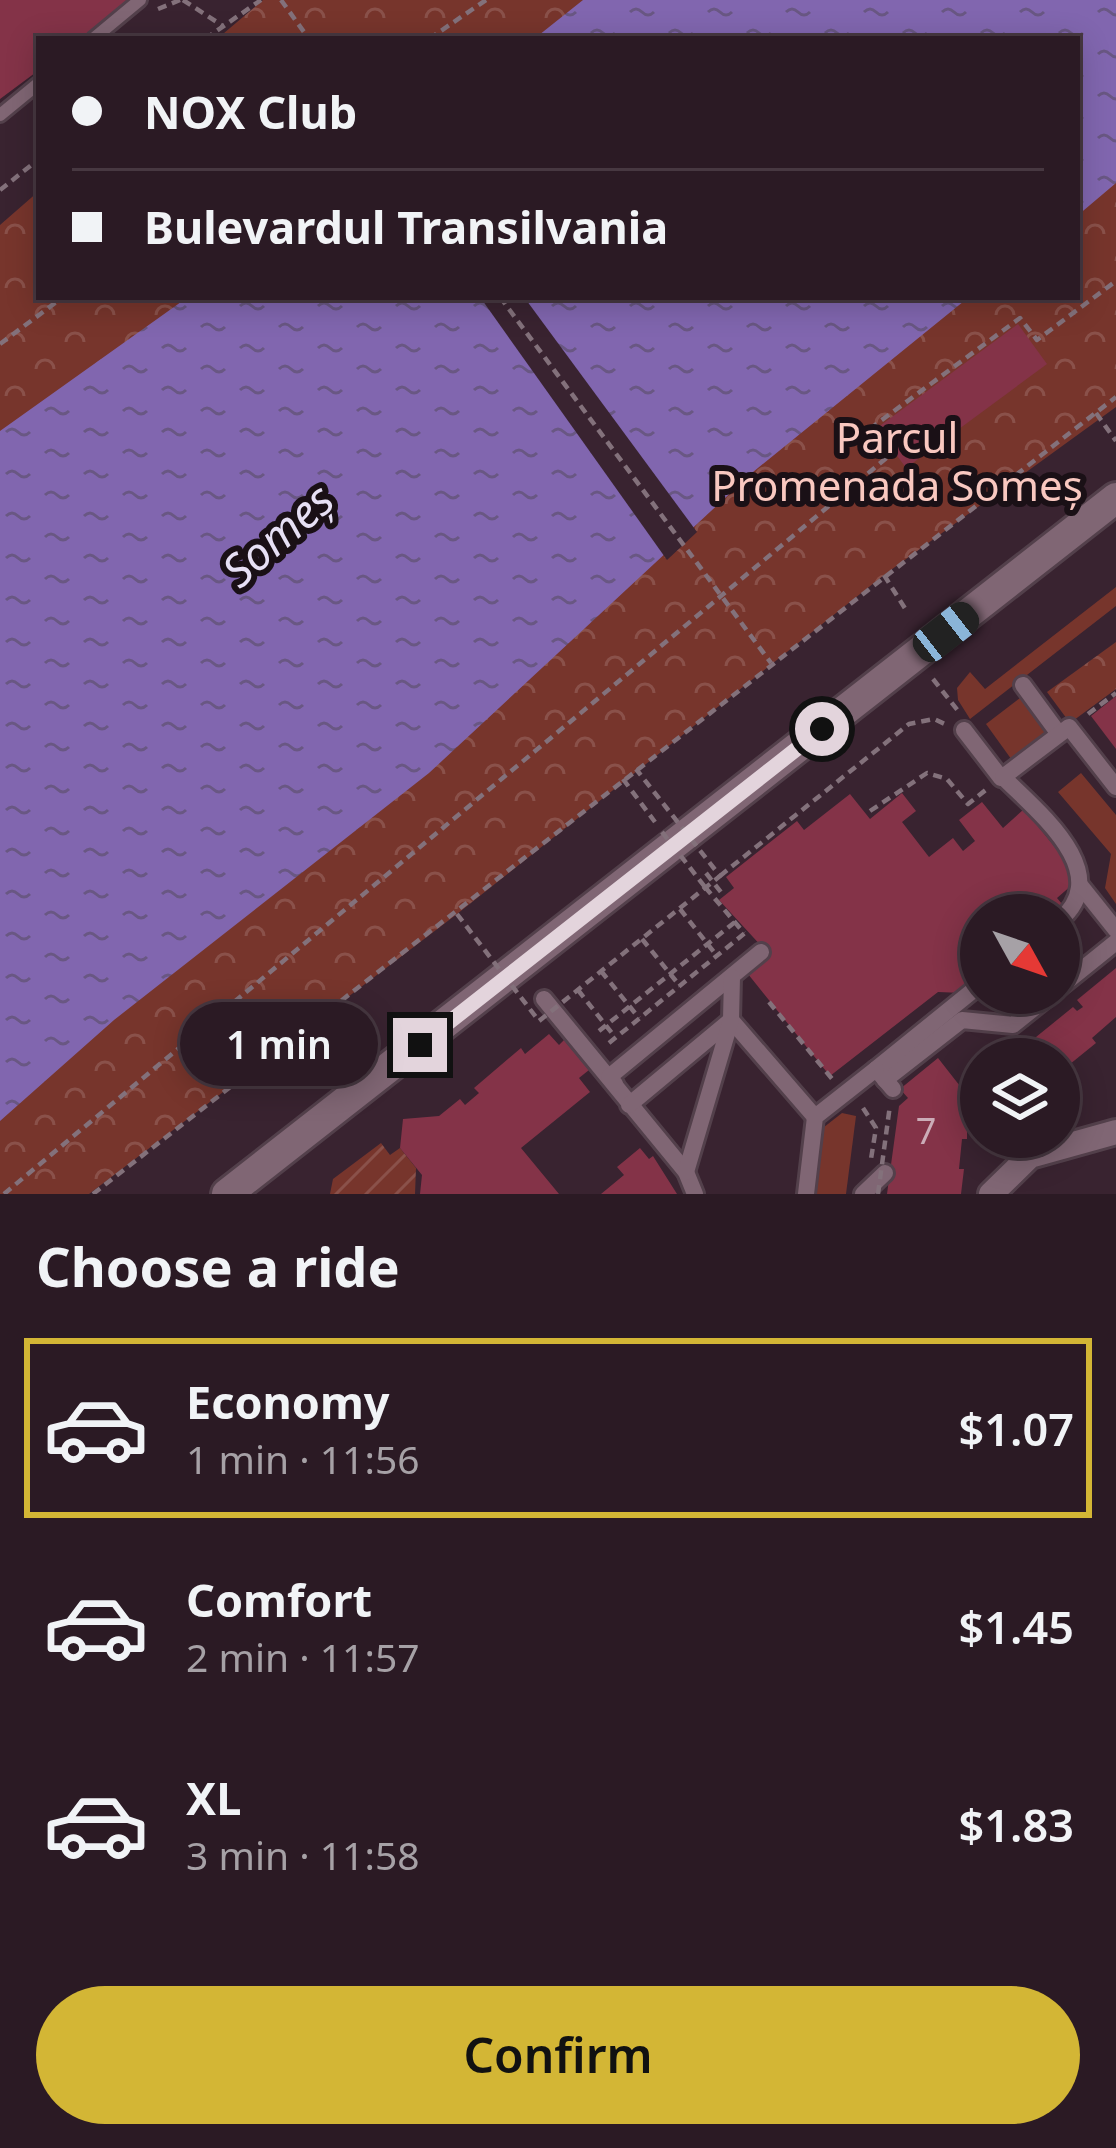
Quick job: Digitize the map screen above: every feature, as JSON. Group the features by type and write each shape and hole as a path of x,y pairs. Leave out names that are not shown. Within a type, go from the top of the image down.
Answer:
{"street":[{"path":"237,1191 1116,498"},
{"path":"1039,558 1116,521"},
{"path":"1023,686 1116,787"},
{"path":"1002,778 1064,731"},
{"path":"962,735 1074,853 1082,876 1076,894"},
{"path":"1079,885 1116,930"},
{"path":"1080,971 1116,942"},
{"path":"695,1194 686,1172 609,1077 761,952"},
{"path":"686,1172 733,977"},
{"path":"544,1000 631,1104"},
{"path":"696,1006 724,1026 815,1117"},
{"path":"886,1086 960,1007"},
{"path":"815,1117 886,1086 962,1020 1013,1025 1027,1014"},
{"path":"631,1104 724,1026"},
{"path":"656,1039 677,1065"},
{"path":"632,1058 654,1085"},
{"path":"806,1194 815,1117"},
{"path":"991,1194 1030,1156 1116,1132"},
{"path":"863,1194 885,1173"}],"lane":[{"path":"97,36 140,0"},
{"path":"0,115 36,85"}],"path":[{"path":"183,0 223,26"},
{"path":"210,36 260,0"},
{"path":"280,0 307,36"},
{"path":"433,36 486,0"},
{"path":"0,190 36,160"},
{"path":"4,1194 890,455 871,428 1020,318 1037,340 1116,281"},
{"path":"0,344 59,300"},
{"path":"502,300 771,663"},
{"path":"93,1194 104,1191 623,779 1116,397"},
{"path":"1096,413 1116,441"},
{"path":"884,575 907,610"},
{"path":"1064,731 1116,693"},
{"path":"457,914 539,1021 909,724 934,719 962,735"},
{"path":"636,769 719,876"},
{"path":"870,812 927,773 946,779 968,804 1002,778"},
{"path":"623,779 761,952"},
{"path":"706,873 724,896"},
{"path":"680,909 733,977"},
{"path":"594,1035 735,922"},
{"path":"604,1047 745,933"},
{"path":"642,939 696,1006"},
{"path":"601,971 656,1039"},
{"path":"578,990 632,1058"},
{"path":"770,1002 825,1070"},
{"path":"878,1194 886,1086"}],"green space":[{"name":"Parcul Promenada Someș","path":"263,0 1116,0 1116,407 884,575 457,914 89,1194 0,1194 0,225 36,194 36,300 1080,300 1080,36 221,36"},
{"path":"1116,587 1116,606 970,719 958,700 957,688 970,672 985,689"},
{"path":"1116,642 1116,689 1070,723 1047,692"},
{"path":"1024,695 1053,733 1014,763 986,724"},
{"path":"1081,773 1116,815 1116,904 1105,888 1111,854 1058,792"},
{"path":"842,1113 856,1116 846,1194 812,1194 819,1131"},
{"path":"381,1143 390,1155 400,1148 416,1168 415,1194 330,1194 333,1179"}],"water":[{"path":"583,0 1116,0 1116,183 1080,213 1080,36 538,36"},
{"name":"Someș","path":"184,300 965,300 753,472 429,773 114,1020 0,1121 0,431"}],"pier":[{"path":"482,300 526,300 697,532 667,560"}],"building":[{"path":"0,0 133,0 86,36 36,36 36,72 0,99"},
{"path":"1018,324 1047,364 906,468 877,428"},
{"path":"1116,696 1116,749 1091,716"},
{"path":"902,793 916,811 902,822 929,857 953,838 963,851 975,841 959,820 982,802 1003,828 1024,809 1080,878 1062,894 960,894 960,993 938,992 830,1076 744,969 765,950 719,900 734,888 726,877 797,821 804,830 850,794 870,819"},
{"path":"1116,968 1116,1017 1092,1038 1096,1043 1080,1056 1080,1038 1035,1038 1064,1014 1080,1014 1080,998"},
{"path":"549,1034 559,1045 564,1040 589,1070 579,1078 590,1092 521,1148 559,1194 420,1194 422,1175 400,1148 403,1119 439,1116 460,1099 465,1105 479,1093 474,1088 521,1048 525,1054"},
{"path":"938,1058 960,1086 961,1194 887,1194 899,1106 908,1098 900,1089"},
{"path":"640,1148 649,1159 653,1156 677,1194 601,1194 624,1175 617,1167"}],"route":[{"path":"420,1045 822,729"}]}
